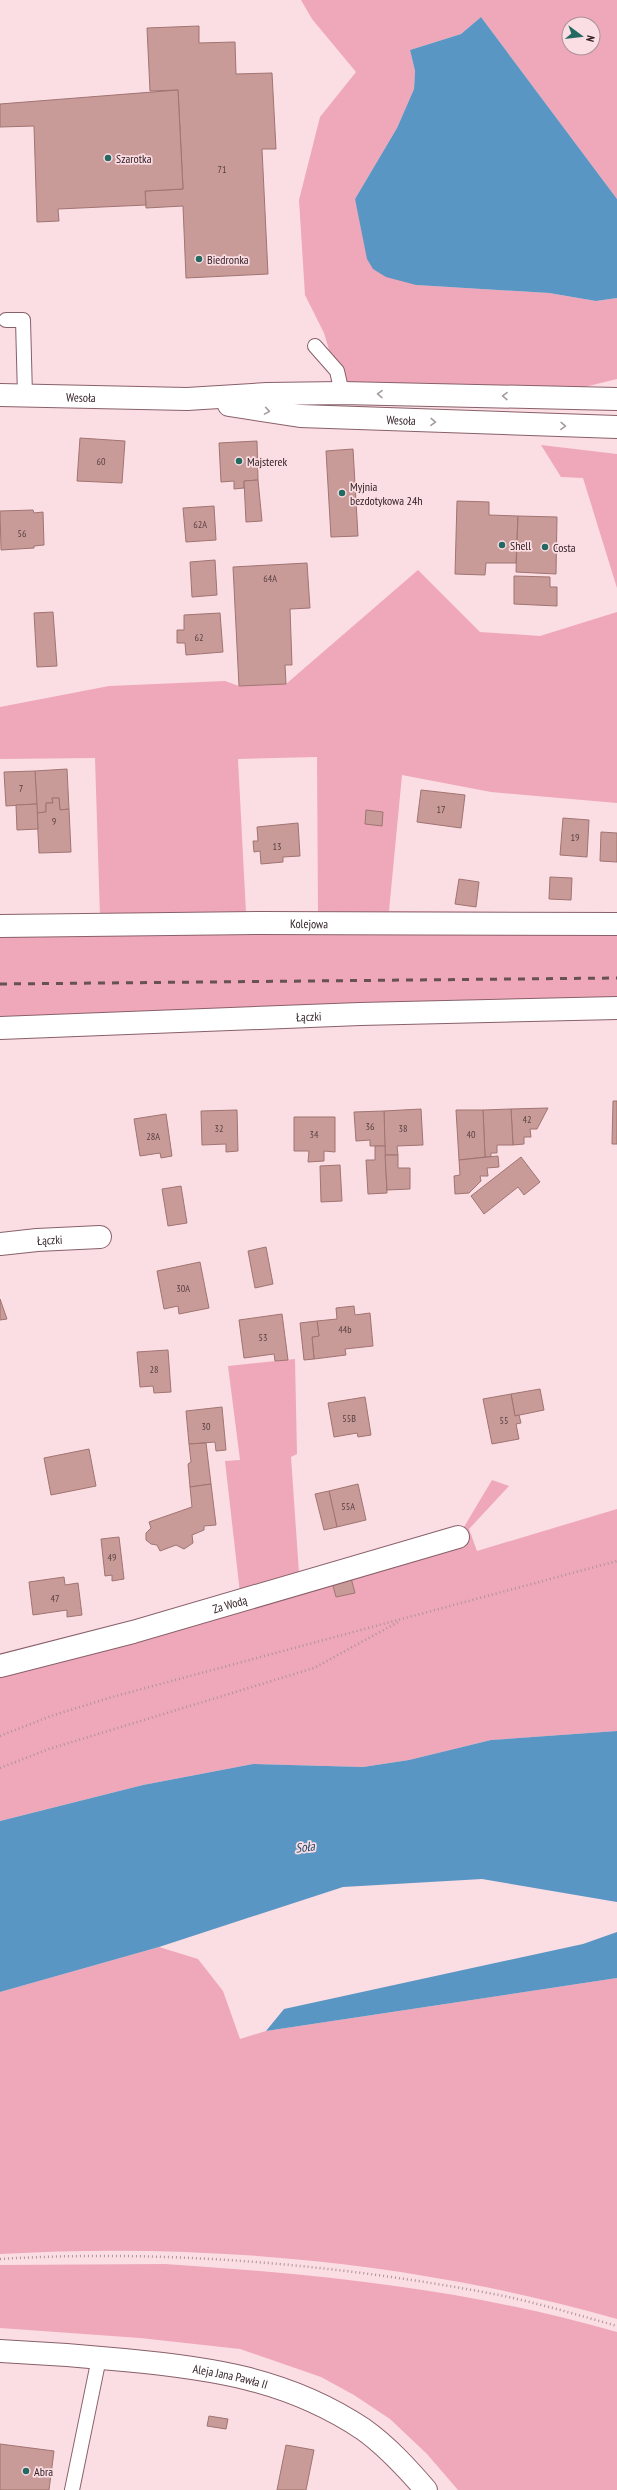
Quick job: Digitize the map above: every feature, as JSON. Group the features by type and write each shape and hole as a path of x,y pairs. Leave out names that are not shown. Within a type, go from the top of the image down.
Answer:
{"street":[{"name":"Wesoła","path":"0,395 186,399 267,394 342,393 617,399"},
{"name":"Wesoła","path":"186,399 300,416 617,427"},
{"name":"Kolejowa","path":"0,926 258,923 617,924"},
{"name":"Łączki","path":"0,1028 360,1014 617,1008"},
{"name":"Łączki","path":"0,1244 37,1240 100,1237"},
{"name":"Za Wodą","path":"0,1666 133,1632 458,1537"},
{"name":"Aleja Jana Pawła II","path":"0,2351 99,2358 209,2369 256,2379 310,2400 363,2429 402,2463 426,2490"}],"lane":[{"path":"6,320 23,320 25,396"},
{"path":"315,346 337,372 342,393"},
{"path":"72,2490 99,2358"}],"path":[{"path":"0,1736 51,1716 112,1697 617,1561"},
{"path":"0,1768 49,1749 314,1668 403,1619"},
{"path":"0,2259 36,2257 158,2257 330,2268 500,2295 617,2326"}],"shaded area":[{"path":"301,0 617,0 617,199 481,17 461,34 410,50 415,71 414,89 397,128 355,199 361,223 416,285 549,293 596,301 617,298 617,379 544,397 342,393 324,333 305,295 299,200 320,117 356,72 312,19"},
{"path":"541,445 617,454 617,588 583,478 561,477"},
{"path":"418,570 480,632 540,636 617,612 617,803 491,792 402,775 389,911 617,913 617,1008 0,1028 0,917 100,917 95,758 0,759 0,707 109,686 225,681 239,686 286,684","holes":["317,757 318,913 246,913 238,759"]},
{"path":"295,1359 297,1454 291,1457 299,1573 458,1537 492,1480 509,1486 469,1529 477,1551 617,1509 617,1731 491,1740 409,1760 363,1767 253,1764 143,1785 0,1821 0,1666 240,1593 225,1461 240,1460 228,1366"},
{"path":"159,1947 198,1959 223,1991 240,2039 266,2031 617,1978 617,2319 542,2299 466,2283 389,2270 311,2261 233,2254 155,2251 77,2251 0,2254 0,1992"},
{"path":"165,2264 280,2273 449,2294 561,2317 617,2332 617,2490 458,2490 427,2454 390,2419 354,2395 321,2377 240,2349 140,2338 0,2328 0,2265"}],"water":[{"path":"481,17 617,199 617,298 596,301 549,293 416,285 386,277 373,269 367,259 355,199 397,128 414,89 415,71 410,50 461,34"},
{"name":"Soła","path":"617,1731 617,1902 482,1879 343,1887 159,1947 0,1992 0,1821 143,1785 253,1764 363,1767 409,1760 491,1740"},
{"path":"617,1932 617,1978 266,2031 284,2009 583,1944"}],"building":[{"path":"199,26 199,43 235,42 236,74 272,73 276,149 262,149 268,274 186,278 183,206 146,208 145,191 183,189 178,90 150,91 147,28"},
{"name":"Szarotka","path":"178,90 183,189 145,191 146,205 58,209 59,221 37,222 34,126 0,127 0,104"},
{"path":"80,438 125,441 122,483 77,481"},
{"name":"Majsterek","path":"257,441 258,480 244,481 244,488 234,489 234,481 221,482 219,443"},
{"name":"Myjnia bezdotykowa 24h","path":"353,449 358,536 331,537 326,451"},
{"path":"258,480 262,521 246,522 244,481"},
{"path":"457,501 489,502 489,515 518,516 516,563 486,563 485,575 455,574"},
{"path":"214,506 216,540 186,542 183,508"},
{"path":"33,510 34,513 43,512 44,545 34,546 34,548 1,550 0,511"},
{"path":"518,516 557,517 556,574 516,572"},
{"path":"215,560 217,595 192,597 190,562"},
{"path":"307,563 310,608 290,609 292,665 285,665 286,684 239,686 233,567"},
{"path":"514,576 550,577 550,587 557,587 557,606 514,604"},
{"path":"53,612 57,666 37,667 34,613"},
{"path":"220,613 223,652 186,655 185,643 177,643 177,630 184,630 184,615"},
{"path":"67,769 69,809 60,810 59,798 52,798 53,803 46,803 46,812 37,813 35,771"},
{"path":"35,771 37,804 6,806 4,772"},
{"path":"421,790 465,795 461,828 417,822"},
{"path":"52,798 59,798 60,810 69,809 71,852 39,853 37,813 46,812 46,803 53,803"},
{"path":"37,804 38,829 17,830 16,805"},
{"path":"366,810 383,812 382,826 365,824"},
{"path":"563,818 589,820 587,857 560,855"},
{"path":"298,823 300,856 283,857 283,862 261,864 260,851 254,852 253,841 258,841 257,827"},
{"path":"601,832 617,833 617,862 600,861"},
{"path":"550,877 572,878 571,900 549,899"},
{"path":"459,879 479,882 476,907 455,904"},
{"path":"613,1101 617,1101 617,1144 612,1144"},
{"path":"548,1108 537,1129 530,1129 531,1137 524,1137 524,1144 513,1145 511,1109"},
{"path":"421,1109 423,1145 397,1146 398,1155 385,1155 384,1111"},
{"path":"511,1109 513,1145 497,1145 497,1153 491,1153 491,1157 485,1157 483,1110"},
{"path":"237,1110 238,1151 226,1152 226,1144 202,1145 201,1111"},
{"path":"456,1110 483,1110 485,1157 459,1160"},
{"path":"384,1111 385,1146 370,1146 370,1140 356,1141 354,1112"},
{"path":"166,1114 172,1156 161,1158 160,1153 140,1156 134,1119"},
{"path":"294,1117 335,1117 335,1152 324,1151 324,1161 308,1162 309,1151 294,1151"},
{"path":"375,1146 385,1146 387,1193 368,1194 366,1160 375,1160"},
{"path":"385,1155 398,1155 398,1168 410,1168 410,1189 387,1190"},
{"path":"498,1156 499,1167 487,1168 488,1176 480,1176 481,1181 469,1193 455,1194 454,1176 460,1175 459,1160"},
{"path":"521,1157 540,1182 524,1195 518,1187 484,1214 471,1196"},
{"path":"340,1165 342,1201 321,1202 320,1166"},
{"path":"181,1186 187,1223 168,1226 162,1189"},
{"path":"266,1247 273,1284 255,1288 248,1251"},
{"path":"200,1262 209,1308 179,1314 178,1306 164,1309 157,1271"},
{"path":"0,1299 7,1319 0,1320"},
{"path":"354,1306 355,1315 370,1313 373,1346 345,1349 346,1355 314,1359 312,1337 319,1336 317,1321 337,1319 336,1308"},
{"path":"282,1314 288,1360 275,1361 274,1354 244,1358 239,1320"},
{"path":"317,1321 319,1336 312,1337 314,1359 304,1360 300,1323"},
{"path":"168,1350 171,1392 154,1393 153,1386 140,1387 137,1352"},
{"path":"540,1389 544,1410 515,1416 511,1394"},
{"path":"511,1394 515,1416 519,1415 521,1423 516,1424 519,1439 492,1444 483,1399"},
{"path":"365,1397 371,1435 358,1437 357,1433 334,1437 328,1403"},
{"path":"222,1407 226,1450 216,1451 215,1442 189,1444 186,1411"},
{"path":"206,1443 211,1484 190,1487 188,1464 191,1462 189,1444"},
{"path":"89,1449 96,1486 51,1495 44,1458"},
{"path":"211,1484 216,1525 204,1526 204,1530 192,1535 193,1543 184,1549 176,1545 160,1551 157,1545 151,1544 146,1540 146,1533 151,1528 149,1522 192,1507 190,1487"},
{"path":"358,1484 366,1520 337,1527 329,1491"},
{"path":"329,1491 337,1527 324,1530 315,1494"},
{"path":"119,1537 124,1579 112,1581 112,1575 105,1576 101,1539"},
{"path":"64,1577 65,1585 78,1583 82,1615 67,1617 67,1610 33,1615 29,1582"},
{"path":"351,1578 355,1593 336,1597 332,1582"},
{"path":"209,2416 228,2419 226,2429 207,2426"},
{"name":"Abra","path":"0,2444 54,2451 49,2490 0,2490"},
{"path":"286,2445 314,2450 306,2490 277,2490"}],"railway":[{"path":"0,984 617,978"}],"place":[{"name":"Szarotka","path":"108,158"},
{"name":"Biedronka","path":"199,259"},
{"name":"Majsterek","path":"239,461"},
{"name":"Myjnia bezdotykowa 24h","path":"342,493"},
{"name":"Shell","path":"502,545"},
{"name":"Costa","path":"545,547"},
{"name":"Abra","path":"26,2471"}]}
